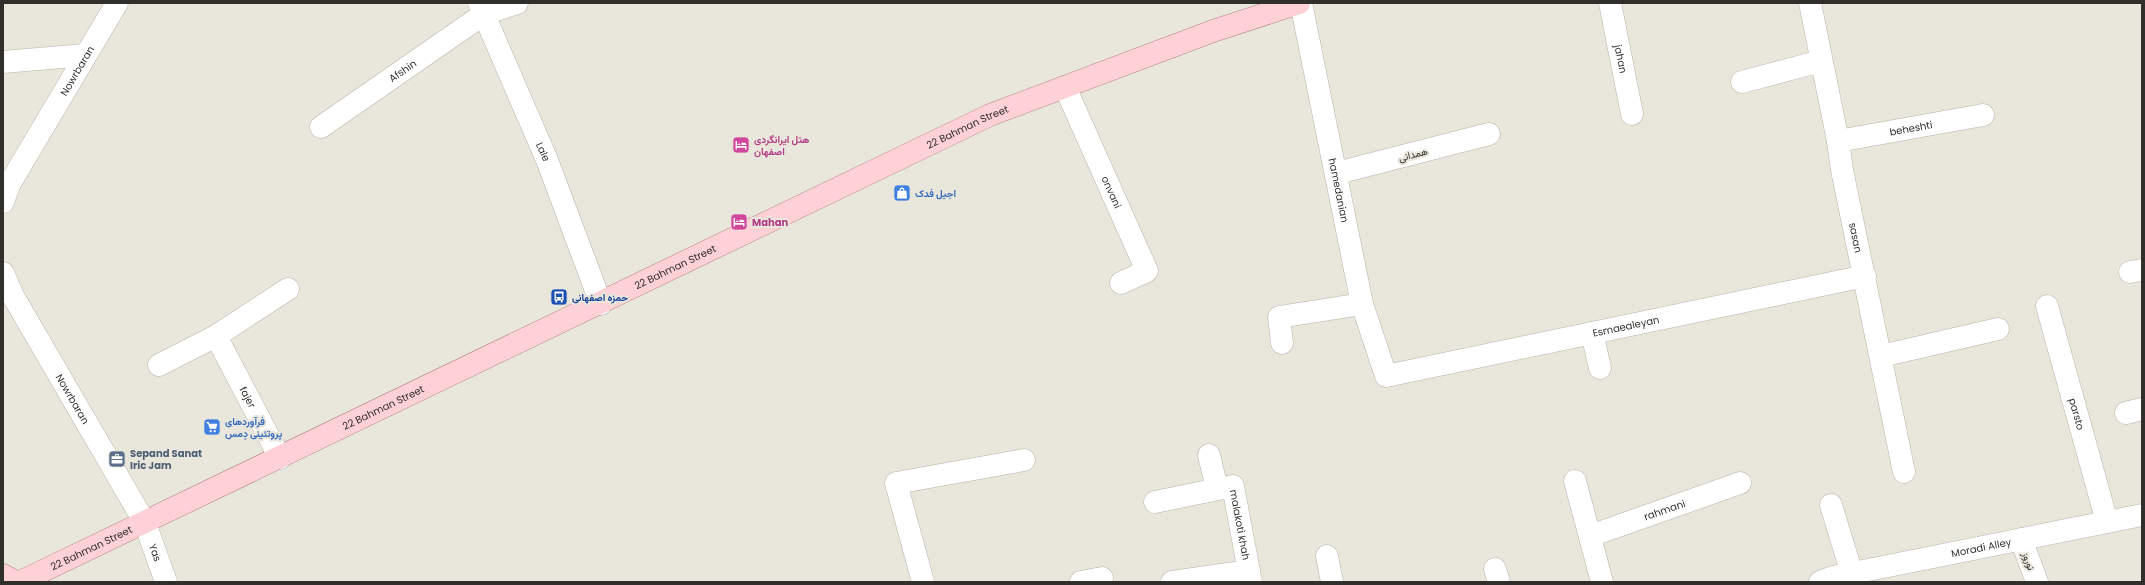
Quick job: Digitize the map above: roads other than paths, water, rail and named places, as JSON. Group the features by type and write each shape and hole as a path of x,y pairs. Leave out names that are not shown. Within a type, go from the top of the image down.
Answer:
{"main road":[{"name":"22 Bahman Street","path":"20,582 990,115 1214,31 1300,3"},
{"path":"3,575 16,582"}],"street":[{"name":"Nowrbaran","path":"3,202 9,185 116,3"},
{"name":"Afshin","path":"321,127 482,9 517,3"},
{"name":"hamedanian","path":"1300,3 1337,174 1362,304 1386,376"},
{"name":"jahan","path":"1610,3 1632,114"},
{"name":"sasan","path":"1810,3 1838,140 1842,170 1865,276 1904,472"},
{"name":"Lale","path":"482,9 547,160 600,304"},
{"path":"3,62 85,55"},
{"path":"1742,82 1821,61"},
{"name":"onvani","path":"1064,87 1147,271 1121,283"},
{"name":"beheshti","path":"1838,140 1983,115"},
{"name":"همدانی","path":"1337,174 1489,134"},
{"name":"Nowrbaran","path":"3,273 13,296 145,523"},
{"name":"Esmaealeyan","path":"1386,376 1865,276"},
{"path":"159,365 216,336 288,289"},
{"path":"1282,343 1279,317 1362,304"},
{"name":"parsto","path":"2047,306 2107,522"},
{"path":"1881,356 1998,329"},
{"path":"1592,333 1600,368"},
{"name":"fajer","path":"216,336 280,458"},
{"path":"1209,455 1217,489"},
{"path":"923,582 896,483 1024,460"},
{"path":"1575,481 1602,582"},
{"name":"rahmani","path":"1590,536 1740,484"},
{"name":"malakoti khah","path":"1155,502 1233,486 1250,576 1172,582"},
{"path":"1831,505 1852,574"},
{"name":"Moradi Alley","path":"1820,582 1852,574 2142,515"},
{"name":"Yas","path":"145,523 166,582"},
{"name":"نوروز","path":"2021,539 2037,582"},
{"path":"1327,556 1332,582"},
{"path":"1081,582 1102,578"}],"place":[{"name":"هتل ایرانگردی اصفهان","path":"741,145"},
{"name":"اجیل فدک","path":"902,193"},
{"name":"Mahan","path":"739,222"},
{"name":"حمزه اصفهانی","path":"559,297"},
{"name":"فرآوردهای پروتئینی دٍمس","path":"212,427"},
{"name":"Sepand Sanat Iric Jam","path":"117,459"}]}
